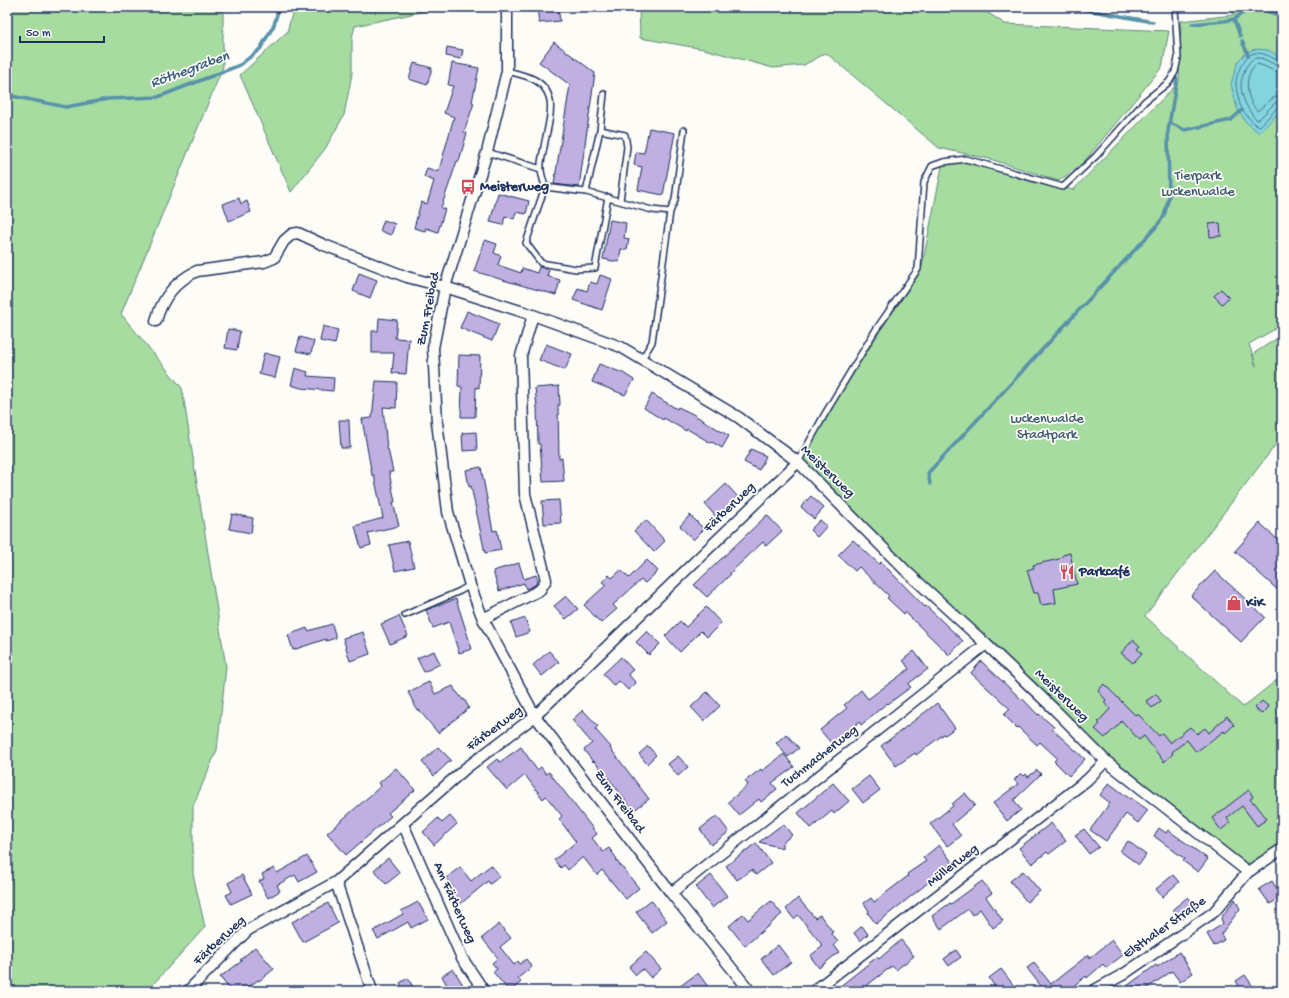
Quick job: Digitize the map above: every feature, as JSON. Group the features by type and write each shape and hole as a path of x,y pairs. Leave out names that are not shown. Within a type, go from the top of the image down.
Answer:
{"street":[{"name":"Zum Freibad","path":"507,7 507,71 487,152 445,287 433,348 437,422 448,512 470,585 483,618 535,716 671,893 750,991"},
{"name":"Meisterweg","path":"156,321 159,307 166,296 187,276 197,272 264,262 274,258 284,241 292,234 298,233 324,245 407,277 445,287 621,347 738,417 798,462 907,572 986,644 1106,761 1248,872"},
{"path":"483,618 540,590 546,580 525,494 521,356 533,316"},
{"name":"Färberweg","path":"188,991 248,930 336,882 466,768 535,716 798,462"},
{"name":"Tuchmacherweg","path":"671,893 986,644"},
{"name":"Müllerweg","path":"814,991 1087,780 1106,761"},
{"name":"Am Färberweg","path":"403,824 462,958 484,991"},
{"name":"Elsthaler Straße","path":"1093,991 1124,974 1214,912 1248,872 1282,849"},
{"path":"336,882 372,991"}],"lane":[{"path":"798,462 875,331 918,269 924,182 932,166 942,162 966,159 1063,187 1096,156 1145,101 1169,82 1178,58 1176,7"},
{"path":"507,71 531,78 546,89 550,95 550,112 540,169 545,187 526,243 541,263 576,269 595,268 608,197"},
{"path":"586,192 600,130 604,94"},
{"path":"600,130 625,135 627,147 620,201"},
{"path":"642,359 652,342 670,212 675,200 684,130"},
{"path":"487,152 540,169"},
{"path":"545,187 586,192 652,210 670,212"},
{"path":"404,615 460,591 470,585"}],"green space":[{"path":"7,7 223,7 223,67 121,314 182,388 226,667 217,750 193,806 193,874 205,927 147,991 7,991"},
{"path":"294,7 491,7 491,9 435,9 355,26 352,38 352,74 344,115 325,149 291,192 240,75 287,32"},
{"path":"639,7 979,7 1005,24 1169,31 1162,67 1084,162 1059,181 990,159 939,148 826,53 804,65 773,68 704,49 640,38"},
{"name":"Luckenwalde Stadtpark","path":"1233,7 1282,7 1282,325 1249,344 1256,366 1253,354 1282,335 1282,451 1277,443 1145,616 1243,707 1282,676 1282,849 1248,872 1106,761 798,462 878,334 921,271 943,162 966,159 1073,190 1179,82 1181,21 1233,15"}],"water":[{"path":"1255,49 1268,50 1282,58 1282,109 1259,133 1245,121 1237,108 1231,84 1238,61 1247,52"}],"building":[{"path":"537,7 558,7 560,21 539,23"},
{"path":"554,42 595,73 579,187 554,184 570,85 539,62"},
{"path":"447,47 463,50 461,59 446,56"},
{"path":"414,63 432,68 427,85 409,79"},
{"path":"452,63 479,68 472,102 474,103 464,132 467,133 459,161 457,161 441,208 445,209 438,232 426,228 425,231 414,228 421,202 427,204 434,181 424,177 427,168 437,171 438,169 439,170 454,117 444,113 453,86 448,85"},
{"path":"649,128 675,133 663,195 638,190 642,167 634,165 636,152 644,153"},
{"path":"498,193 529,201 526,214 516,212 514,219 505,216 503,225 490,222"},
{"path":"239,198 241,204 247,201 251,212 229,221 223,204"},
{"path":"384,220 395,224 391,235 380,231"},
{"path":"610,220 626,223 624,238 629,239 627,250 621,249 619,262 603,259"},
{"path":"1220,223 1221,236 1210,237 1209,224"},
{"path":"485,240 497,244 494,253 501,256 498,265 521,273 522,268 537,273 539,267 549,270 547,276 560,280 556,295 474,271"},
{"path":"359,273 377,280 370,298 353,291"},
{"path":"600,275 612,279 602,310 573,300 578,288 587,291 590,282 597,284"},
{"path":"1221,289 1229,297 1222,304 1214,296"},
{"path":"467,311 499,324 492,341 460,328"},
{"path":"379,318 397,320 395,338 409,339 406,374 392,373 394,353 372,353 372,331 378,331"},
{"path":"323,326 338,330 335,344 320,341"},
{"path":"228,329 240,331 237,350 225,348"},
{"path":"300,337 314,341 311,354 296,351"},
{"path":"546,344 572,354 565,370 539,360"},
{"path":"264,353 280,357 275,378 259,374"},
{"path":"459,355 480,356 479,388 476,387 475,417 461,417 462,387 458,386"},
{"path":"599,364 623,373 634,380 625,395 592,382"},
{"path":"295,368 308,372 307,376 334,378 333,391 301,388 291,385"},
{"path":"376,381 397,382 396,408 383,407 387,449 393,472 389,472 395,502 393,502 399,526 368,533 371,545 361,548 355,526 383,518 374,475 372,475 362,419 372,418"},
{"path":"559,386 559,459 562,458 564,481 543,482 540,444 538,444 535,388"},
{"path":"652,394 677,409 678,407 691,413 729,436 722,448 687,429 686,431 664,418 663,420 644,408"},
{"path":"339,420 349,420 350,448 341,448"},
{"path":"476,432 477,450 463,451 462,433"},
{"path":"751,449 766,456 759,470 744,462"},
{"path":"481,467 493,531 497,530 501,550 485,553 471,486 469,487 466,470"},
{"path":"726,484 738,497 716,517 705,504"},
{"path":"811,496 824,508 814,519 801,507"},
{"path":"559,500 561,523 544,524 542,501"},
{"path":"232,514 253,518 251,533 229,529"},
{"path":"690,515 704,529 693,540 680,526"},
{"path":"767,515 782,531 766,546 763,542 707,597 694,585"},
{"path":"646,520 665,541 654,552 634,531"},
{"path":"820,520 827,526 817,537 810,530"},
{"path":"1260,523 1282,544 1282,594 1235,551"},
{"path":"853,540 879,564 881,562 925,607 926,606 963,641 949,655 905,612 904,614 887,598 889,596 859,567 855,571 838,555"},
{"path":"408,541 414,567 395,571 389,545"},
{"path":"1070,553 1077,584 1054,589 1056,603 1041,605 1038,593 1034,593 1027,570 1034,568 1033,565 1059,559 1063,555"},
{"path":"647,560 658,571 645,583 641,580 613,605 617,609 601,623 584,605 606,585 602,582 609,575 612,578 621,570 629,578"},
{"path":"519,563 524,579 536,575 538,580 535,585 526,589 524,583 499,591 493,571"},
{"path":"1215,571 1265,617 1241,642 1191,596"},
{"path":"566,596 578,609 566,619 554,606"},
{"path":"456,599 472,649 459,653 449,622 433,628 426,610"},
{"path":"706,607 721,623 707,637 701,631 680,652 665,636 680,621 686,627"},
{"path":"399,616 408,636 390,644 381,624"},
{"path":"525,618 530,632 516,637 511,623"},
{"path":"332,624 336,638 326,641 326,639 293,650 288,635 307,628 308,631"},
{"path":"647,631 660,644 649,655 636,642"},
{"path":"363,632 370,654 350,661 343,638"},
{"path":"1133,640 1140,646 1137,649 1142,653 1133,663 1121,653"},
{"path":"434,651 440,664 424,672 417,658"},
{"path":"549,651 559,662 542,676 533,665"},
{"path":"914,651 928,669 908,684 911,687 888,704 887,703 861,725 859,722 832,744 820,730 847,708 844,705 861,690 868,699 909,669 903,660"},
{"path":"621,657 633,670 628,674 636,683 628,690 619,681 614,686 603,674"},
{"path":"981,661 1021,699 1022,698 1038,715 1039,714 1054,727 1052,729 1085,759 1069,776 1054,761 1057,758 1040,742 1037,745 1004,715 1010,709 971,673"},
{"path":"429,682 435,694 453,686 456,692 463,700 464,699 469,708 438,733 419,710 417,710 408,692"},
{"path":"1104,684 1135,715 1137,713 1159,736 1162,733 1170,743 1190,727 1197,734 1205,728 1209,733 1227,716 1234,725 1225,733 1224,731 1196,752 1187,740 1172,752 1173,754 1164,762 1144,736 1139,740 1122,721 1105,738 1095,729 1100,724 1098,722 1110,709 1104,702 1106,700 1098,691"},
{"path":"707,692 720,706 704,721 691,707"},
{"path":"1156,694 1161,701 1152,708 1146,701"},
{"path":"1262,701 1269,707 1262,714 1255,708"},
{"path":"937,703 955,728 945,735 944,734 916,755 915,753 896,766 881,746"},
{"path":"583,710 598,726 595,729 611,747 610,748 649,799 633,811 614,785 584,750 592,743 572,720"},
{"path":"786,734 799,748 788,757 776,743"},
{"path":"648,746 656,755 647,764 639,754"},
{"path":"438,747 451,760 434,776 422,762"},
{"path":"521,747 537,770 541,767 546,774 549,772 597,834 592,838 603,852 609,848 617,859 616,860 639,888 626,899 602,870 597,875 583,857 568,870 564,865 561,868 554,860 576,842 559,819 562,816 546,796 543,799 525,775 507,790 487,767 497,759 500,762"},
{"path":"784,754 794,767 772,783 777,789 761,802 759,799 739,815 728,802 748,785 745,781 761,769 762,771"},
{"path":"678,756 688,767 678,776 668,764"},
{"path":"396,768 415,790 388,813 391,816 346,855 327,833 381,786 379,783"},
{"path":"1037,770 1041,774 1014,800 1021,810 1007,821 993,803 1018,784 1014,780 1021,773 1024,776 1026,774 1028,777"},
{"path":"869,776 880,790 863,803 852,789"},
{"path":"833,783 849,801 834,814 832,811 811,828 798,813"},
{"path":"1109,783 1130,799 1131,798 1148,810 1138,823 1126,814 1106,841 1090,830 1110,803 1100,795"},
{"path":"1249,790 1253,797 1250,799 1267,819 1257,826 1242,806 1227,818 1230,823 1221,830 1212,818"},
{"path":"965,793 975,805 952,824 961,836 947,846 930,824 953,806 952,804"},
{"path":"450,816 457,824 434,845 423,832 438,818 442,823"},
{"path":"717,816 729,832 711,845 700,829"},
{"path":"1051,823 1066,841 1049,854 1047,852 1032,864 1019,848"},
{"path":"783,824 792,835 782,843 782,848 759,842"},
{"path":"1159,828 1166,833 1168,830 1208,859 1198,872 1183,861 1185,859 1154,836"},
{"path":"1084,829 1099,847 1089,854 1075,835"},
{"path":"1128,841 1146,855 1139,865 1120,851"},
{"path":"756,843 771,863 756,875 752,870 737,880 726,866"},
{"path":"939,845 953,863 876,924 868,913 869,911 864,903 871,898 874,902 908,876 907,874 926,861 923,858"},
{"path":"307,856 317,872 299,882 295,875 277,885 280,891 268,898 259,881 264,879 262,874 274,868 277,873"},
{"path":"388,858 400,873 386,884 374,870"},
{"path":"491,865 500,876 490,884 488,881 458,906 446,893 453,887 446,878 460,867 471,881"},
{"path":"1023,871 1040,891 1027,902 1010,881"},
{"path":"242,875 252,894 231,904 226,895 232,892 228,883"},
{"path":"711,875 727,896 712,908 696,887"},
{"path":"1173,875 1179,882 1162,897 1156,889"},
{"path":"982,881 992,893 986,897 1003,921 993,928 980,909 972,915 968,909 941,929 932,916"},
{"path":"1272,881 1282,897 1270,904 1259,889"},
{"path":"1188,897 1197,908 1181,920 1173,909"},
{"path":"798,898 815,918 820,915 833,932 831,933 838,942 834,945 839,952 819,968 810,956 823,946 798,915 794,919 786,909"},
{"path":"1235,899 1240,909 1221,934 1224,940 1214,946 1207,934 1223,924 1221,918"},
{"path":"651,900 667,921 652,933 636,912"},
{"path":"771,901 782,914 745,946 729,926 743,914 748,920"},
{"path":"418,902 428,919 411,928 408,922 378,939 373,931 403,914 401,911"},
{"path":"328,903 338,923 303,942 292,922"},
{"path":"499,924 511,938 500,947 514,965 518,961 520,964 526,959 532,967 518,978 521,982 510,991 493,972 497,969 492,963 498,958 482,938"},
{"path":"862,926 868,934 860,941 854,933"},
{"path":"901,940 914,956 896,970 892,966 865,987 867,991 834,991 877,957 879,959"},
{"path":"1112,940 1123,955 1106,968 1103,964 1087,978 1086,976 1067,991 1043,991 1044,990 1027,968 1034,963 1051,984 1088,955 1090,958"},
{"path":"778,945 791,962 774,975 761,959"},
{"path":"255,947 274,969 243,991 231,991 220,977 242,961 240,960"},
{"path":"956,950 961,957 949,966 944,959"},
{"path":"646,952 661,969 651,978 643,969 636,975 629,967"},
{"path":"1179,952 1193,973 1180,982 1172,971 1143,991 1120,991 1156,965 1157,967"},
{"path":"453,969 467,991 450,991 442,976"},
{"path":"1001,969 1018,991 998,991 989,978"},
{"path":"698,973 711,991 684,991 680,986"},
{"path":"1245,975 1256,991 1242,991 1236,981"},
{"path":"408,978 415,991 404,991 400,983"}],"waterway":[{"name":"Röthegraben","path":"7,95 66,107 108,99 158,97 240,65 260,49 274,25 279,7"},
{"name":"Röthegraben","path":"1071,7 1153,22"},
{"name":"Röthegraben","path":"1192,24 1234,19 1244,12 1257,7 1282,17"},
{"path":"1234,19 1240,36"},
{"path":"1242,41 1248,56"},
{"path":"930,484 928,473 1155,228 1164,216 1169,197 1168,131 1177,78"},
{"path":"1170,123 1185,130 1231,120 1242,110"}],"place":[{"name":"Meisterweg","path":"468,187"},
{"name":"Parkcafé","path":"1067,572"},
{"name":"KiK","path":"1234,603"}],"park label":[{"name":"Tierpark Luckenwalde","path":"1198,184"}]}
